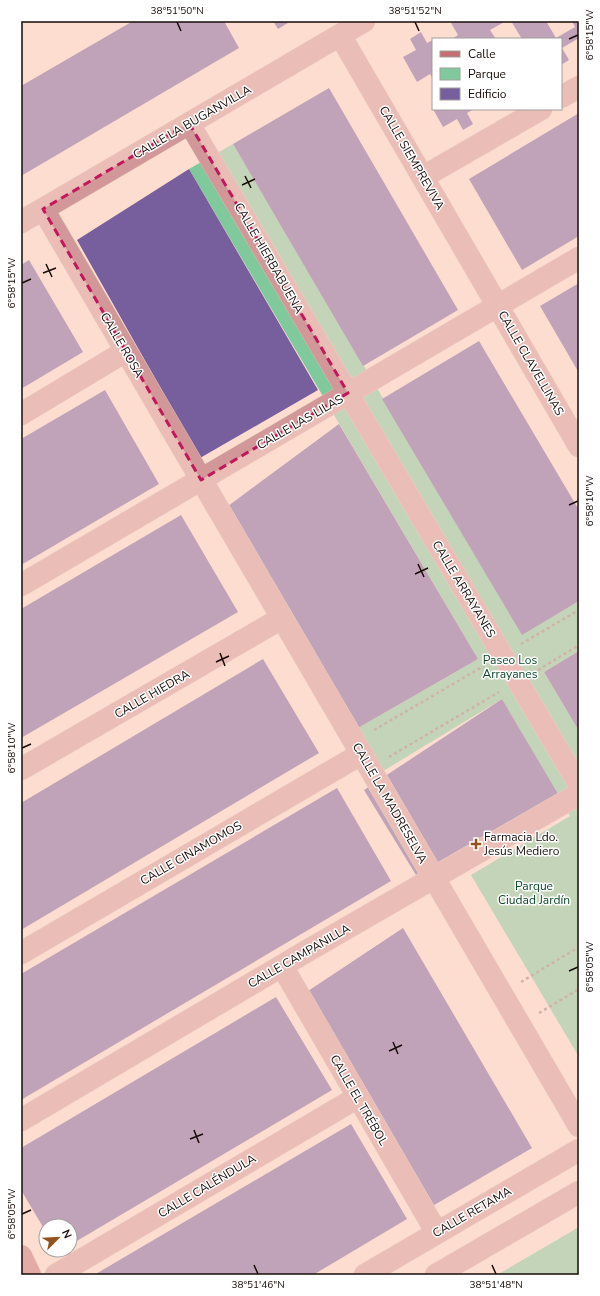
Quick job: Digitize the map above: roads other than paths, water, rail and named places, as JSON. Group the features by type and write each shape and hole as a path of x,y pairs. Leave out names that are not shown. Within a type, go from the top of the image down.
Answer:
{"main road":[{"path":"21,1256 30,1275"}],"street":[{"name":"CALLE LA BUGANVILLA","path":"21,222 364,21"},
{"name":"CALLE SIEMPREVIVA","path":"340,35 483,281"},
{"path":"562,96 579,87"},
{"path":"423,177 539,110"},
{"name":"CALLE HIERBABUENA","path":"189,123 348,394"},
{"name":"CALLE ROSA","path":"43,210 201,480"},
{"name":"CALLE LAS LILAS","path":"21,585 579,258"},
{"name":"CALLE CLAVELLINAS","path":"483,281 578,443"},
{"path":"21,414 126,352"},
{"name":"CALLE ARRAYANES","path":"348,394 579,785"},
{"name":"CALLE LA MADRESELVA","path":"201,480 579,1126"},
{"name":"CALLE HIEDRA","path":"21,769 282,618"},
{"name":"CALLE CINAMOMOS","path":"21,953 362,755"},
{"name":"CALLE CAMPANILLA","path":"21,1120 434,877 579,794"},
{"name":"CALLE EL TRÉBOL","path":"282,966 437,1233"},
{"name":"CALLE CALÉNDULA","path":"56,1275 358,1097"},
{"name":"CALLE RETAMA","path":"365,1275 579,1150"},
{"path":"436,1275 579,1192"}],"place":[{"name":"Farmacia Ldo. Jesús Mediero","path":"476,844"}],"park label":[{"name":"Paseo Los Arrayanes","path":"510,667"},
{"name":"Parque Ciudad Jardín","path":"534,893"}]}
